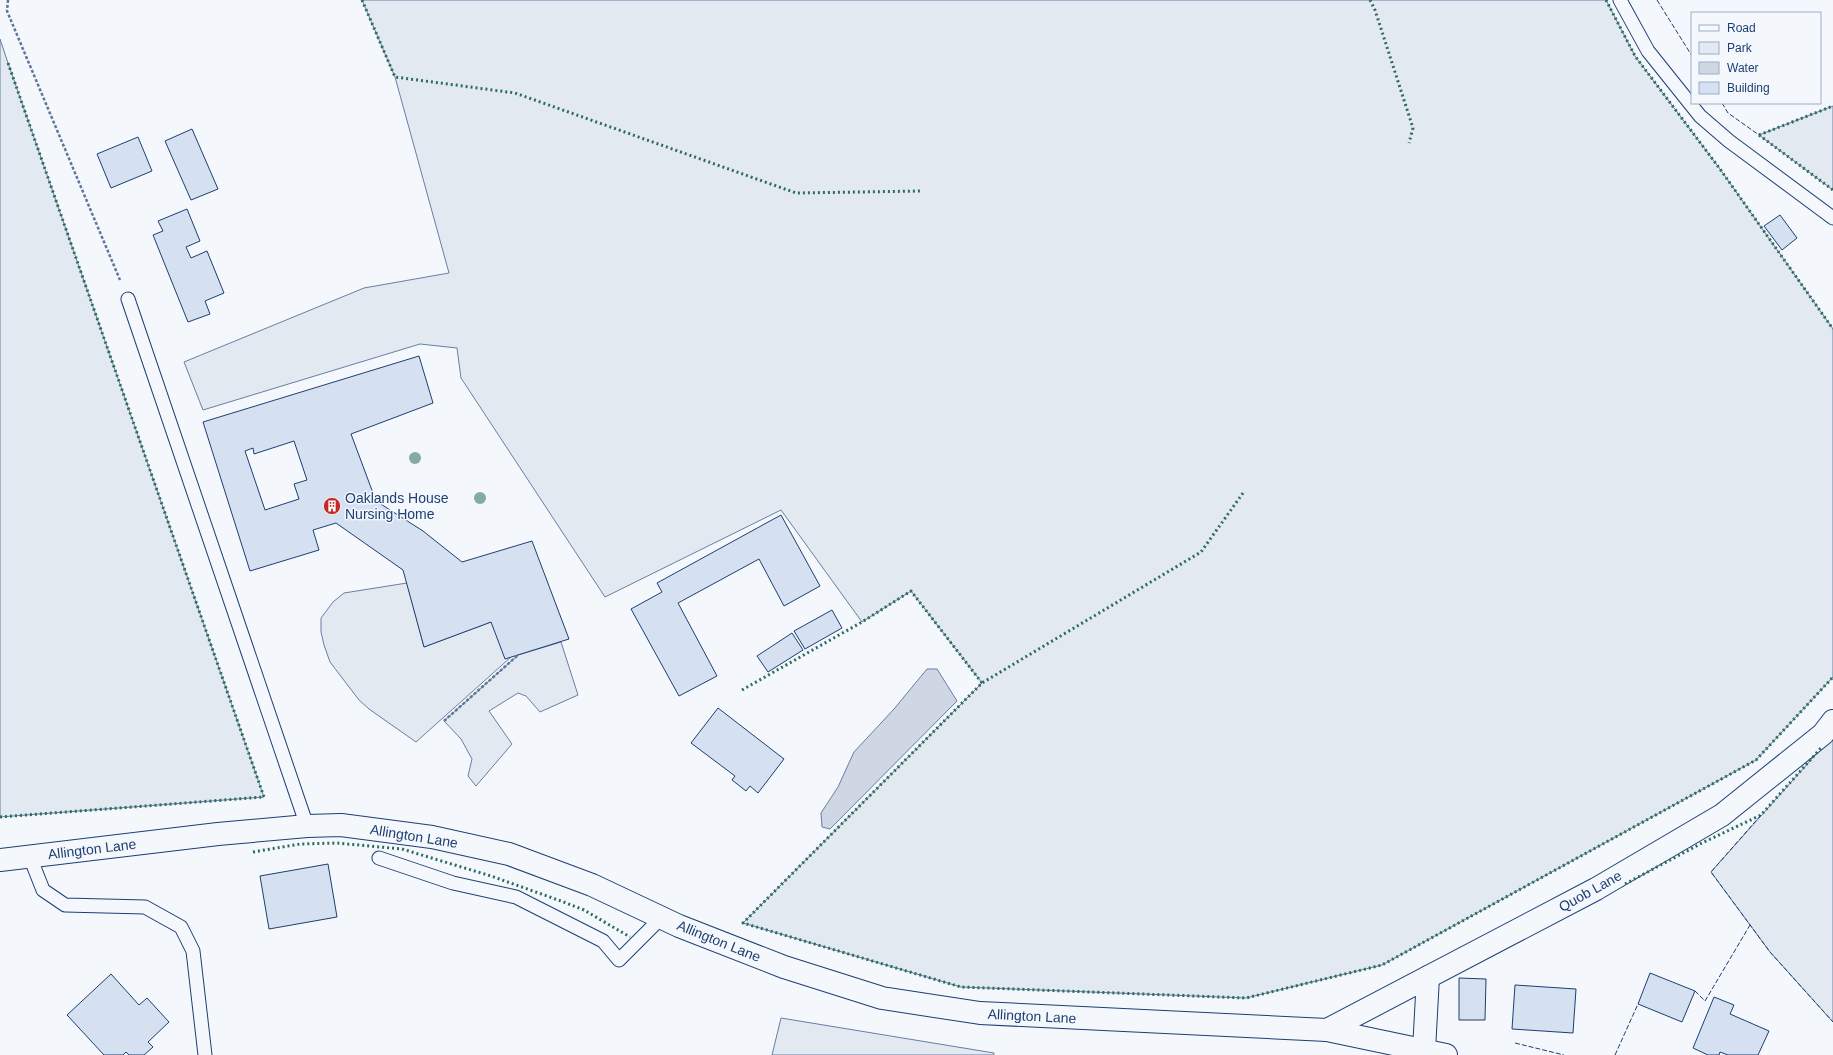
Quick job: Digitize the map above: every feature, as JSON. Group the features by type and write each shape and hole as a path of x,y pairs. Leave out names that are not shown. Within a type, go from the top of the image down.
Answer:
{"street":[{"name":"Quob Lane","path":"1327,1030 1596,889 1722,815 1823,734 1833,721"},
{"name":"Allington Lane","path":"0,860 218,834 307,826 341,825 432,837 509,854 592,885 661,918 784,967 882,998 980,1013 1327,1030 1446,1055"},
{"path":"1424,1050 1428,977"}],"lane":[{"path":"1620,0 1648,51 1700,116 1729,141 1833,218"},
{"path":"128,299 307,826"},
{"path":"30,856 43,890 65,905 145,907 181,927 193,951 205,1055"},
{"path":"379,858 453,883 516,897 603,941 619,960 661,918"}],"path":[{"path":"8,0 7,11 128,299"},
{"path":"444,721 518,655"}],"green space":[{"path":"362,0 1606,0 1635,56 1720,169 1833,329 1833,677 1756,760 1382,965 1246,998 961,987 743,923 982,683 911,591 862,622 781,510 605,597 461,378 457,348 420,344 203,410 184,362 364,288 449,273 395,77"},
{"path":"0,39 8,63 264,797 0,817"},
{"path":"1833,106 1833,190 1759,135"},
{"path":"407,583 424,647 491,622 511,657 416,742 369,709 359,700 330,662 321,632 321,618 333,602 344,593"},
{"path":"561,642 578,695 540,712 526,696 518,693 489,711 512,744 476,786 468,776 472,759 461,739 444,721 518,655"},
{"path":"1833,735 1833,1022 1770,952 1711,872"},
{"path":"781,1018 994,1053 994,1055 772,1055"}],"water":[{"path":"927,669 937,669 957,701 830,829 822,827 821,813 838,787 854,752 894,709"}],"building":[{"path":"192,129 218,189 191,200 165,141"},
{"path":"138,137 152,171 111,188 97,154"},
{"path":"187,209 200,241 186,247 191,258 207,251 224,293 205,301 210,314 188,322 153,235 163,231 158,221"},
{"path":"1780,215 1797,238 1782,250 1764,226"},
{"name":"Oaklands House Nursing Home","path":"419,356 433,403 351,434 376,501 423,531 462,562 532,541 569,639 505,659 491,622 424,647 403,570 336,523 313,530 319,550 250,571 203,422","holes":["294,441 307,480 294,484 299,499 265,510 245,451 253,448 254,454"]},
{"path":"781,515 820,586 784,606 759,559 678,603 717,676 679,696 631,609 662,592 657,583"},
{"path":"832,610 842,628 805,649 794,631"},
{"path":"792,633 803,650 768,672 757,656"},
{"path":"718,708 784,759 758,793 750,786 746,791 732,780 735,776 691,743"},
{"path":"328,864 337,917 269,929 260,876"},
{"path":"1650,973 1695,991 1682,1022 1638,1004"},
{"path":"111,974 139,1005 147,998 169,1022 148,1042 153,1047 144,1055 129,1055 126,1052 123,1055 104,1055 67,1015"},
{"path":"1459,978 1486,979 1485,1020 1459,1020"},
{"path":"1515,985 1576,989 1573,1033 1512,1029"},
{"path":"1714,997 1734,1005 1730,1014 1769,1031 1758,1055 1728,1055 1720,1052 1719,1055 1708,1055 1693,1048"}],"hedge":[{"path":"362,0 395,77 515,93 796,193 922,191"},
{"path":"1370,0 1375,10 1413,128 1409,143"},
{"path":"1606,0 1635,56 1720,169 1833,329"},
{"path":"0,817 264,797 8,63"},
{"path":"1759,135 1833,106"},
{"path":"1759,135 1833,190"},
{"path":"1243,493 1201,552 982,683 743,923 961,987 1246,998 1382,965 1756,760 1833,677"},
{"path":"742,690 862,622 911,591 982,683"},
{"path":"1625,884 1702,843 1761,815 1821,748"},
{"path":"253,852 300,844 337,843 402,849 491,876 561,901 584,910 630,937"}],"fence":[{"path":"1657,0 1691,54"},
{"path":"1723,104 1728,113 1759,135"},
{"path":"1761,815 1711,872 1770,952 1833,1022"},
{"path":"1695,991 1705,1001 1750,925"},
{"path":"1615,1055 1638,1004"},
{"path":"1515,1043 1564,1055"}],"place":[{"name":"Oaklands House Nursing Home","path":"332,506"}]}
